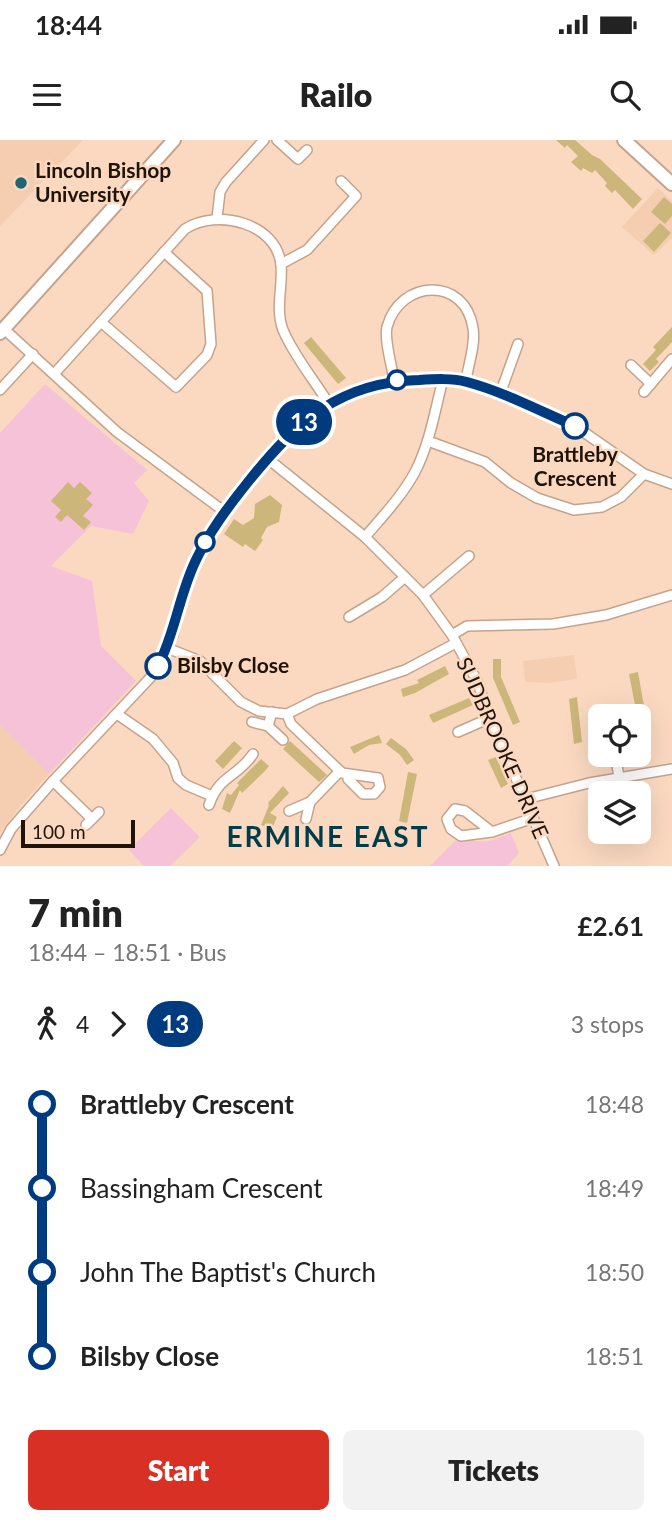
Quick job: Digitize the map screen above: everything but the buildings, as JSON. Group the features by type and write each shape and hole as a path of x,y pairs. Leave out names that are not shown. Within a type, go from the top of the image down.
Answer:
{"main road":[{"path":"2,331 174,140"},
{"path":"624,140 672,184"}],"street":[{"path":"217,218 220,192 226,182 264,140"},
{"path":"277,140 298,159 307,150"},
{"path":"281,264 307,250 356,196 341,181"},
{"path":"54,374 188,227 217,218 234,219 257,230 273,246 281,264 279,295 282,327 292,348 329,404"},
{"path":"101,322 176,387 207,355 211,344 207,291 164,252"},
{"path":"394,380 386,329 395,308 417,291 434,289 453,295 467,309 474,330 466,381"},
{"path":"2,331 33,354 117,432 225,512"},
{"path":"500,394 518,344"},
{"path":"0,390 33,354"},
{"path":"631,365 648,388 672,359"},
{"path":"365,537 394,504 411,478 428,441 443,379"},
{"path":"0,850 11,829 150,678 173,635 181,596 194,565 205,541 225,512 267,458 293,430 329,404 360,390 394,380 466,381 575,426 644,474 672,484"},
{"path":"428,441 485,462 511,483 537,498 574,510 602,507 621,497 644,474"},
{"name":"SUDBROOKE DRIVE","path":"267,458 365,537 423,595 454,639 477,681 490,718 554,866"},
{"path":"423,595 469,556"},
{"path":"349,617 382,597 405,577"},
{"path":"167,648 200,661 241,702 258,711 286,714 317,699 405,670 454,639 467,626 553,624 606,615 672,595"},
{"path":"268,726 272,712"},
{"path":"286,714 291,724 344,772 310,802 289,810"},
{"path":"117,715 153,739 173,763 178,778 211,801 225,778 248,762 253,754"},
{"path":"458,732 490,718"},
{"path":"252,722 268,726 284,740"},
{"path":"617,767 619,777"},
{"path":"526,799 619,777 672,769"},
{"path":"53,782 93,819"},
{"path":"306,819 310,802"},
{"path":"492,832 466,811 455,810 447,819 451,829 461,836 492,832 533,818"}],"shaded area":[{"name":"Lincoln Bishop University","path":"0,140 83,140 0,226"},
{"path":"658,188 672,201 672,238 654,255 622,227"},
{"path":"45,384 147,470 134,483 149,501 133,534 91,526 51,566 92,581 101,646 136,681 49,774 0,725 0,433"},
{"path":"574,655 577,679 549,683 525,682 523,661"},
{"path":"0,725 49,774 0,833"},
{"path":"171,808 200,837 170,866 144,866 129,850"},
{"path":"511,833 519,853 507,866 430,866 455,841 490,841"}],"bus line":[{"name":"13","path":"158,666 173,635 181,596 205,541 279,445 293,430 329,404 360,390 394,380 466,381 575,426"}],"place":[{"name":"Lincoln Bishop University","path":"21,183"},
{"name":"Brattleby Crescent","path":"575,426"},
{"name":"Bilsby Close","path":"158,666"}],"district":[{"name":"ERMINE EAST","path":"328,837"}]}
